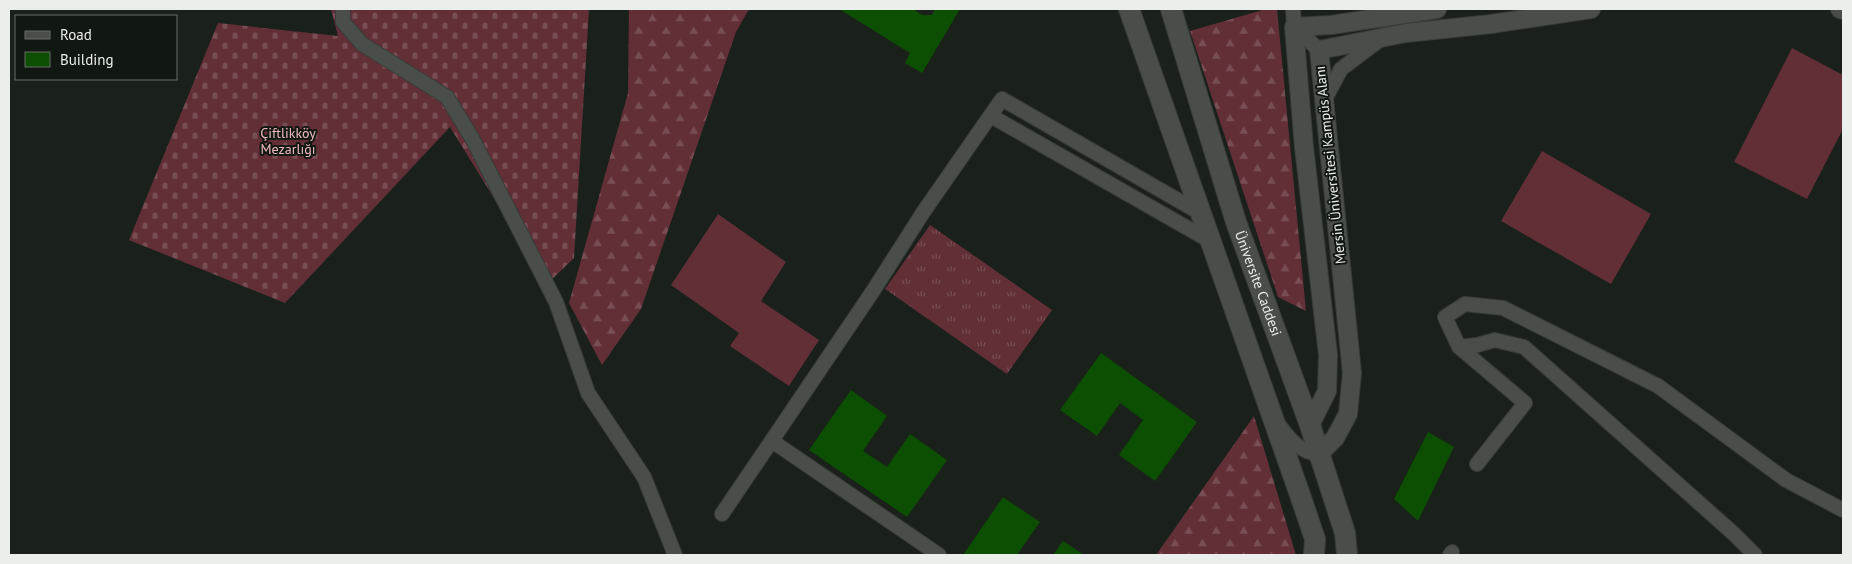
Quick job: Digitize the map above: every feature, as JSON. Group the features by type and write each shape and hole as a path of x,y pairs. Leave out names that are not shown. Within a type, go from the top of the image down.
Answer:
{"main road":[{"path":"1130,9 1295,479 1315,539 1314,555"},
{"name":"Üniversite Caddesi","path":"1171,9 1236,222 1310,425 1346,533 1348,555"}],"street":[{"path":"343,9 343,22 362,44 447,98 472,138 556,302 588,394 644,476 675,555"},
{"path":"1293,9 1294,27 1319,50"},
{"path":"1294,27 1331,25 1437,9"},
{"name":"Mersin Üniversitesi Kampüs Alanı","path":"1319,454 1335,438 1348,414 1352,373 1319,50 1406,32 1491,24 1591,9"},
{"name":"Mersin Üniversitesi Kampüs Alanı","path":"1294,27 1304,147 1328,354 1327,391 1310,425"},
{"path":"1324,101 1340,69 1384,37"},
{"path":"722,514 868,298 924,211 1002,99 1203,215"},
{"path":"991,116 1212,242"},
{"path":"1477,464 1525,403 1459,347 1445,317 1465,304 1504,308 1658,386 1786,480 1843,510"},
{"path":"1459,347 1495,340 1524,348 1734,534 1755,555"},
{"path":"1273,416 1299,447 1311,454 1319,454"},
{"path":"1295,479 1302,436 1310,425"},
{"path":"772,441 939,555"}],"green space":[{"name":"Çiftlikköy Mezarlığı","path":"331,9 589,9 574,258 547,284 450,127 285,303 129,240 218,23 338,36"},
{"path":"629,9 749,9 736,32 641,309 602,365 569,303 628,93"},
{"path":"1266,9 1277,9 1306,311 1278,297 1190,31"},
{"path":"1792,48 1843,75 1843,129 1807,199 1734,162"},
{"path":"1542,151 1651,214 1611,284 1501,221"},
{"path":"718,214 786,262 761,301 819,340 789,386 730,346 739,333 671,285"},
{"path":"930,225 1052,310 1007,374 885,289"},
{"path":"1254,416 1296,555 1156,555"}],"building":[{"path":"839,9 913,9 922,15 932,15 935,9 960,9 922,73 905,63 910,53"},
{"path":"1101,353 1197,422 1155,481 1119,455 1143,420 1120,403 1097,436 1060,410"},
{"path":"851,390 887,416 863,451 887,467 910,434 947,460 907,517 809,450"},
{"path":"1428,432 1454,447 1418,521 1394,499"},
{"path":"1003,497 1040,522 1017,555 963,555"},
{"path":"1063,541 1084,555 1053,555"}]}
